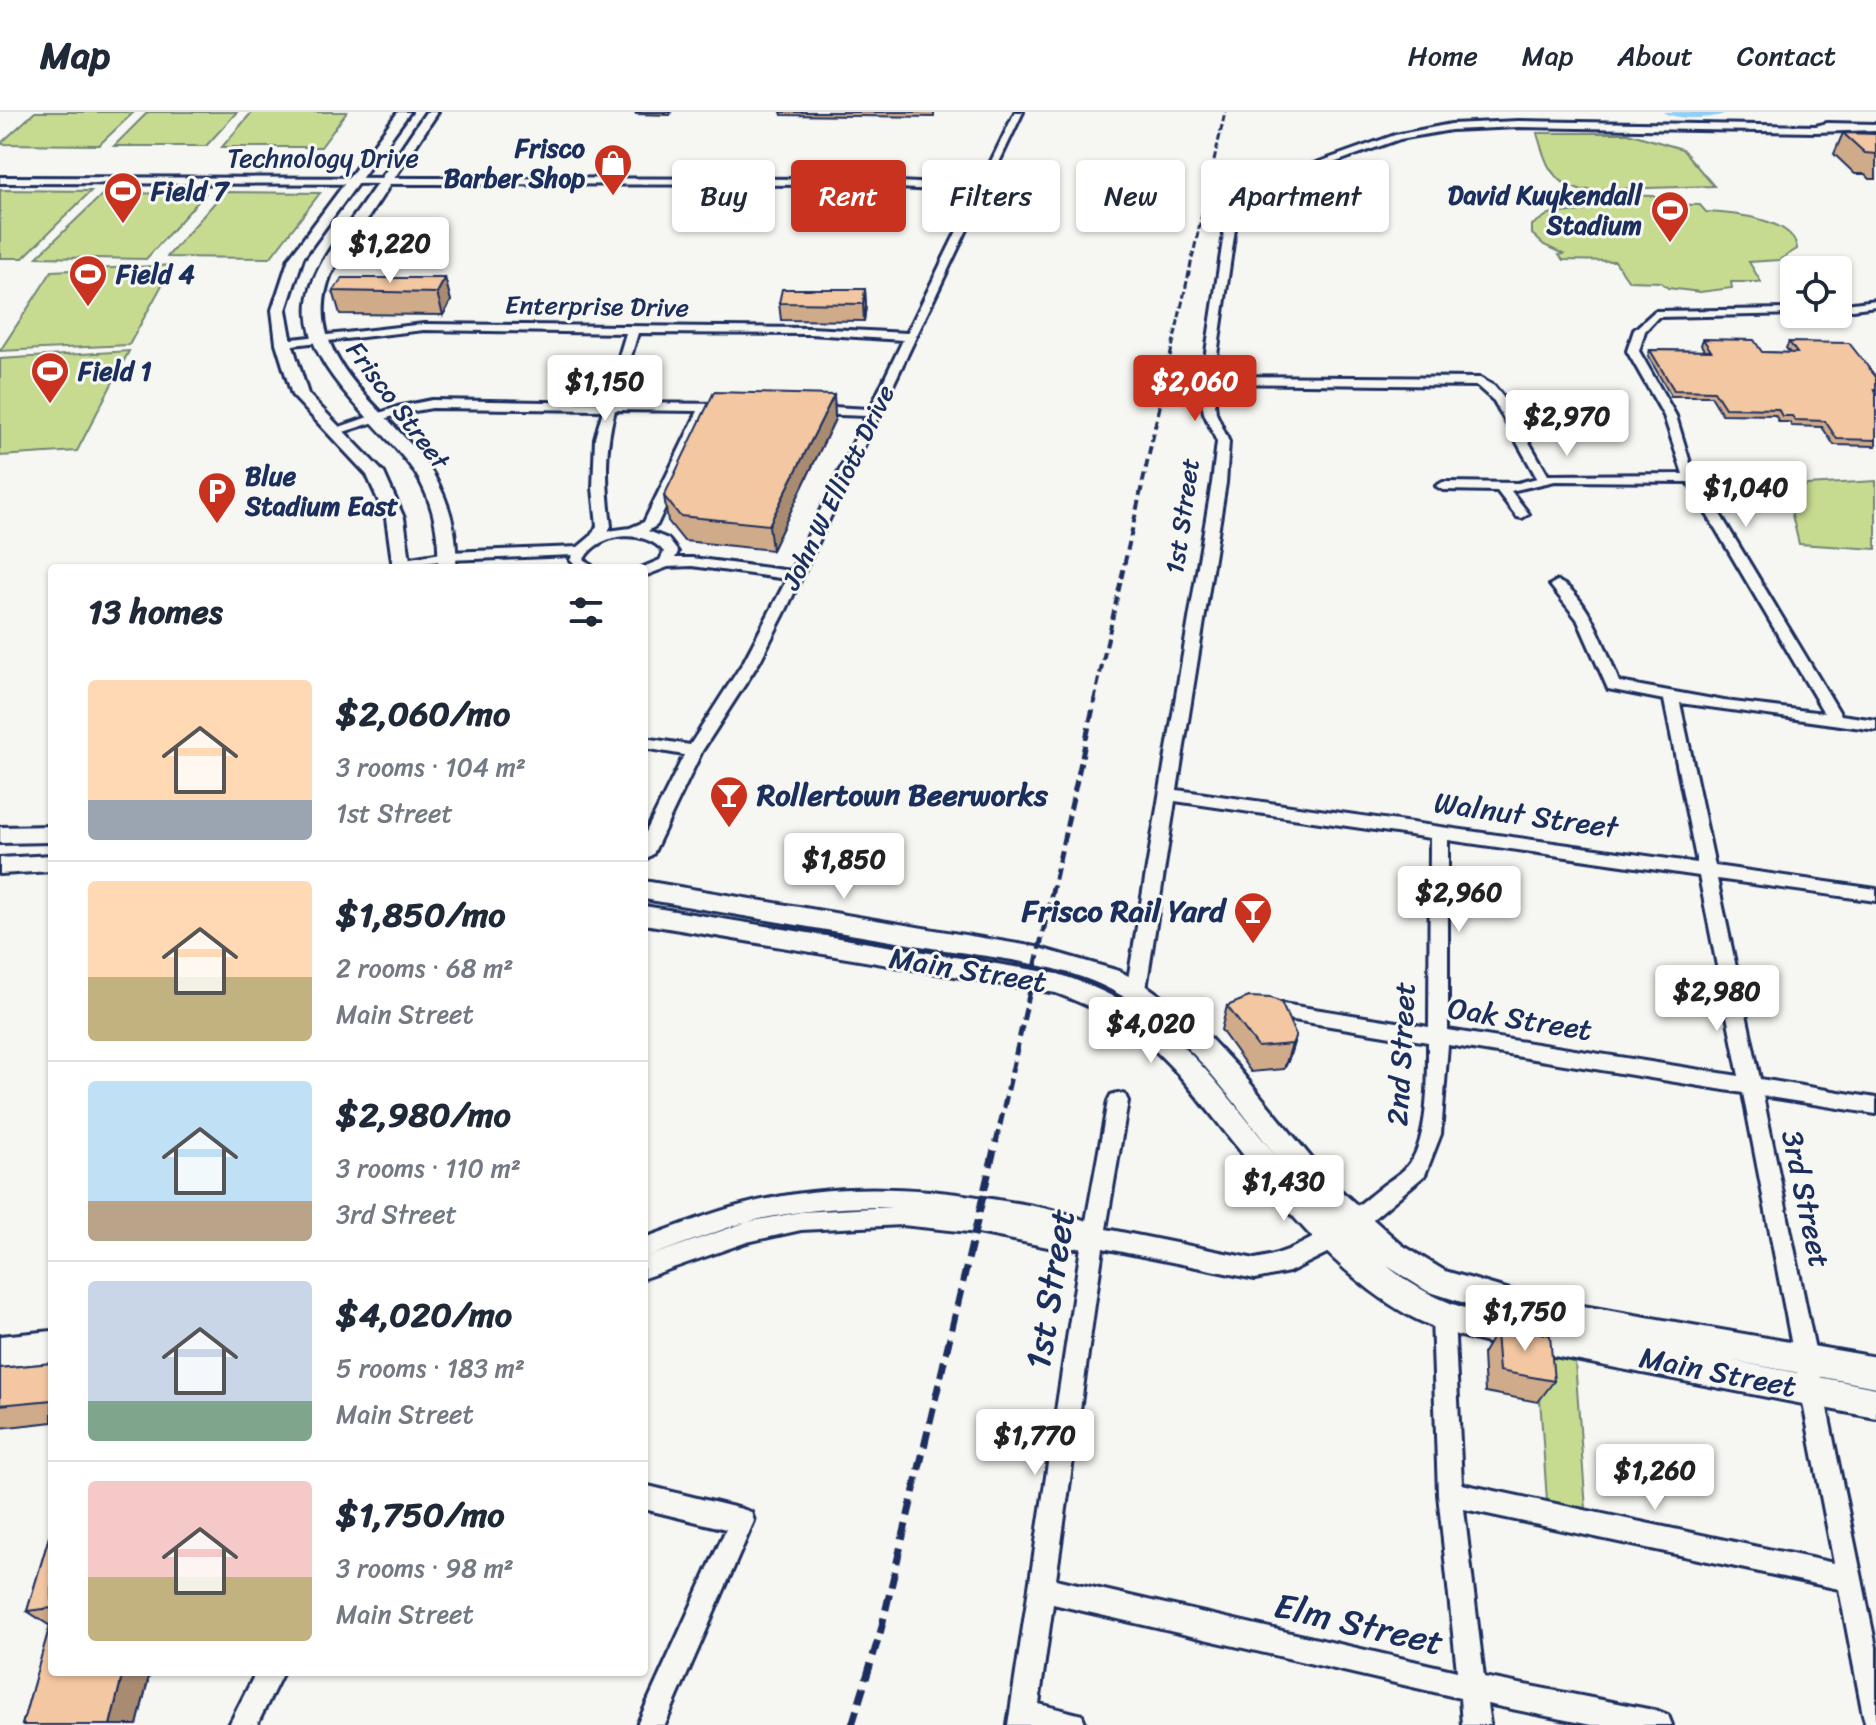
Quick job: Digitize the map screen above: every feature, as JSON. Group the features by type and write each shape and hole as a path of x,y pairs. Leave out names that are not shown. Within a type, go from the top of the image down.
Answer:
{"street":[{"name":"Frisco Street","path":"402,564 395,518 375,473 300,395 284,343 279,310 296,258 404,112"},
{"name":"Frisco Street","path":"432,112 331,261 316,299 318,337 344,380 409,455 436,495 448,562"},
{"name":"John W Elliott Drive","path":"996,160 1019,112"},
{"name":"1st Street","path":"1134,1003 1208,555 1223,442 1210,413 1207,379 1232,214 1269,183 1398,137 1451,127 1876,127"},
{"name":"Technology Drive","path":"0,180 864,183 922,186"},
{"name":"John W Elliott Drive","path":"648,846 694,751 752,661 961,232"},
{"path":"1852,306 1876,303"},
{"path":"1780,312 1655,314 1634,341 1633,351 1670,416 1685,466 1835,719"},
{"name":"Enterprise Drive","path":"284,343 424,327 810,331 911,337"},
{"path":"417,564 544,554 581,560 605,533 600,488 601,438 633,329"},
{"path":"1207,379 1480,382 1494,392 1531,464 1544,478"},
{"path":"334,431 432,404 750,408"},
{"path":"652,530 706,407"},
{"path":"796,410 874,413"},
{"path":"1443,486 1501,487 1538,484 1544,478 1692,478"},
{"path":"1501,487 1522,514"},
{"path":"605,533 652,530 666,542 669,558"},
{"path":"648,570 669,558 795,576"},
{"path":"1557,585 1574,600 1588,621 1613,686 1724,706 1876,725"},
{"name":"3rd Street","path":"1671,697 1811,1375 1876,1715"},
{"path":"648,744 694,751"},
{"name":"Walnut Street","path":"1167,794 1876,895"},
{"name":"2nd Street","path":"1094,1236 1255,1269 1281,1265 1344,1231 1418,1169 1431,1134 1438,1074 1439,831"},
{"path":"0,835 48,834"},
{"path":"0,866 48,863"},
{"name":"Main Street","path":"648,891 1036,956 1085,969 1134,1003 1181,1024 1227,1074 1321,1191 1344,1231 1390,1284 1443,1317 1492,1330 1811,1375 1876,1372"},
{"name":"Main Street","path":"648,916 1058,984 1112,1004 1134,1003"},
{"name":"Oak Street","path":"1250,1006 1876,1106"},
{"name":"1st Street","path":"1023,1719 1094,1236 1118,1101"},
{"path":"648,1247 742,1214 808,1201 860,1198 904,1197 982,1206 1071,1222 1094,1236"},
{"path":"648,1267 747,1232 801,1221 847,1217 918,1217 978,1224 1063,1240 1094,1236"},
{"name":"Main Street","path":"1344,1231 1392,1254 1437,1282 1481,1298 1811,1375 1876,1403"},
{"path":"1443,1317 1450,1494 1476,1725"},
{"path":"0,1347 48,1342"},
{"path":"0,1368 48,1362"},
{"path":"1450,1494 1850,1579"},
{"path":"648,1498 742,1521 651,1725"},
{"name":"Elm Street","path":"1043,1589 1473,1688 1658,1725"},
{"path":"243,1725 268,1676"},
{"path":"1023,1719 1072,1725"}],"green space":[{"path":"35,112 134,112 99,145 0,144"},
{"path":"148,112 237,112 206,146 114,146"},
{"path":"252,112 347,112 321,147 222,147"},
{"path":"1537,133 1628,133 1682,149 1714,186 1579,190 1555,175 1546,161"},
{"path":"0,190 91,191 23,258 0,258"},
{"path":"224,192 320,193 270,258 167,257"},
{"name":"Field 7","path":"104,193 205,194 146,259 37,257"},
{"name":"David Kuykendall Stadium","path":"1610,195 1654,196 1661,204 1700,205 1706,212 1759,219 1785,230 1797,249 1780,256 1779,260 1749,262 1761,282 1731,282 1732,288 1700,292 1668,288 1660,282 1629,281 1615,261 1563,260 1559,255 1563,254 1544,245 1532,234 1532,225 1549,214 1583,211 1578,204 1616,204"},
{"name":"Field 4","path":"173,265 129,345 0,351 52,271"},
{"name":"Field 1","path":"129,351 77,451 0,456 0,359"},
{"path":"1876,481 1876,549 1799,544 1788,498 1807,485"},
{"path":"1537,1354 1575,1362 1586,1509 1547,1501"}],"building":[{"path":"1843,133 1876,134 1876,154 1865,153"},
{"path":"342,278 445,278 437,293 333,291"},
{"path":"782,289 865,289 863,304 779,303"},
{"path":"1703,339 1754,340 1762,352 1797,353 1789,342 1849,343 1876,377 1876,440 1837,439 1825,421 1795,420 1792,416 1782,416 1778,409 1725,408 1714,391 1674,390 1650,350 1711,351"},
{"path":"714,392 834,395 769,525 680,516 664,496"},
{"path":"1249,997 1271,998 1281,1002 1296,1036 1292,1044 1258,1047 1227,1006"},
{"path":"1508,1327 1550,1335 1554,1381 1499,1371 1496,1332"},
{"path":"48,1363 48,1400 0,1405 0,1368"},
{"path":"48,1540 48,1608 27,1611"},
{"path":"48,1632 48,1676 122,1676 110,1725 22,1725"}],"waterway":[{"path":"1670,112 1720,112"}],"railway":[{"path":"1168,366 1225,112"},
{"path":"1094,701 1169,364"},
{"path":"996,1143 1095,699"},
{"path":"852,1725 881,1630 996,1141"}],"place":[{"name":"Frisco Barber Shop","path":"613,197"},
{"name":"Field 7","path":"123,225"},
{"name":"David Kuykendall Stadium","path":"1670,244"},
{"name":"Field 4","path":"88,308"},
{"name":"Field 1","path":"50,405"},
{"name":"Blue Stadium East","path":"217,525"},
{"name":"Rollertown Beerworks","path":"729,829"},
{"name":"Frisco Rail Yard","path":"1253,945"}]}
